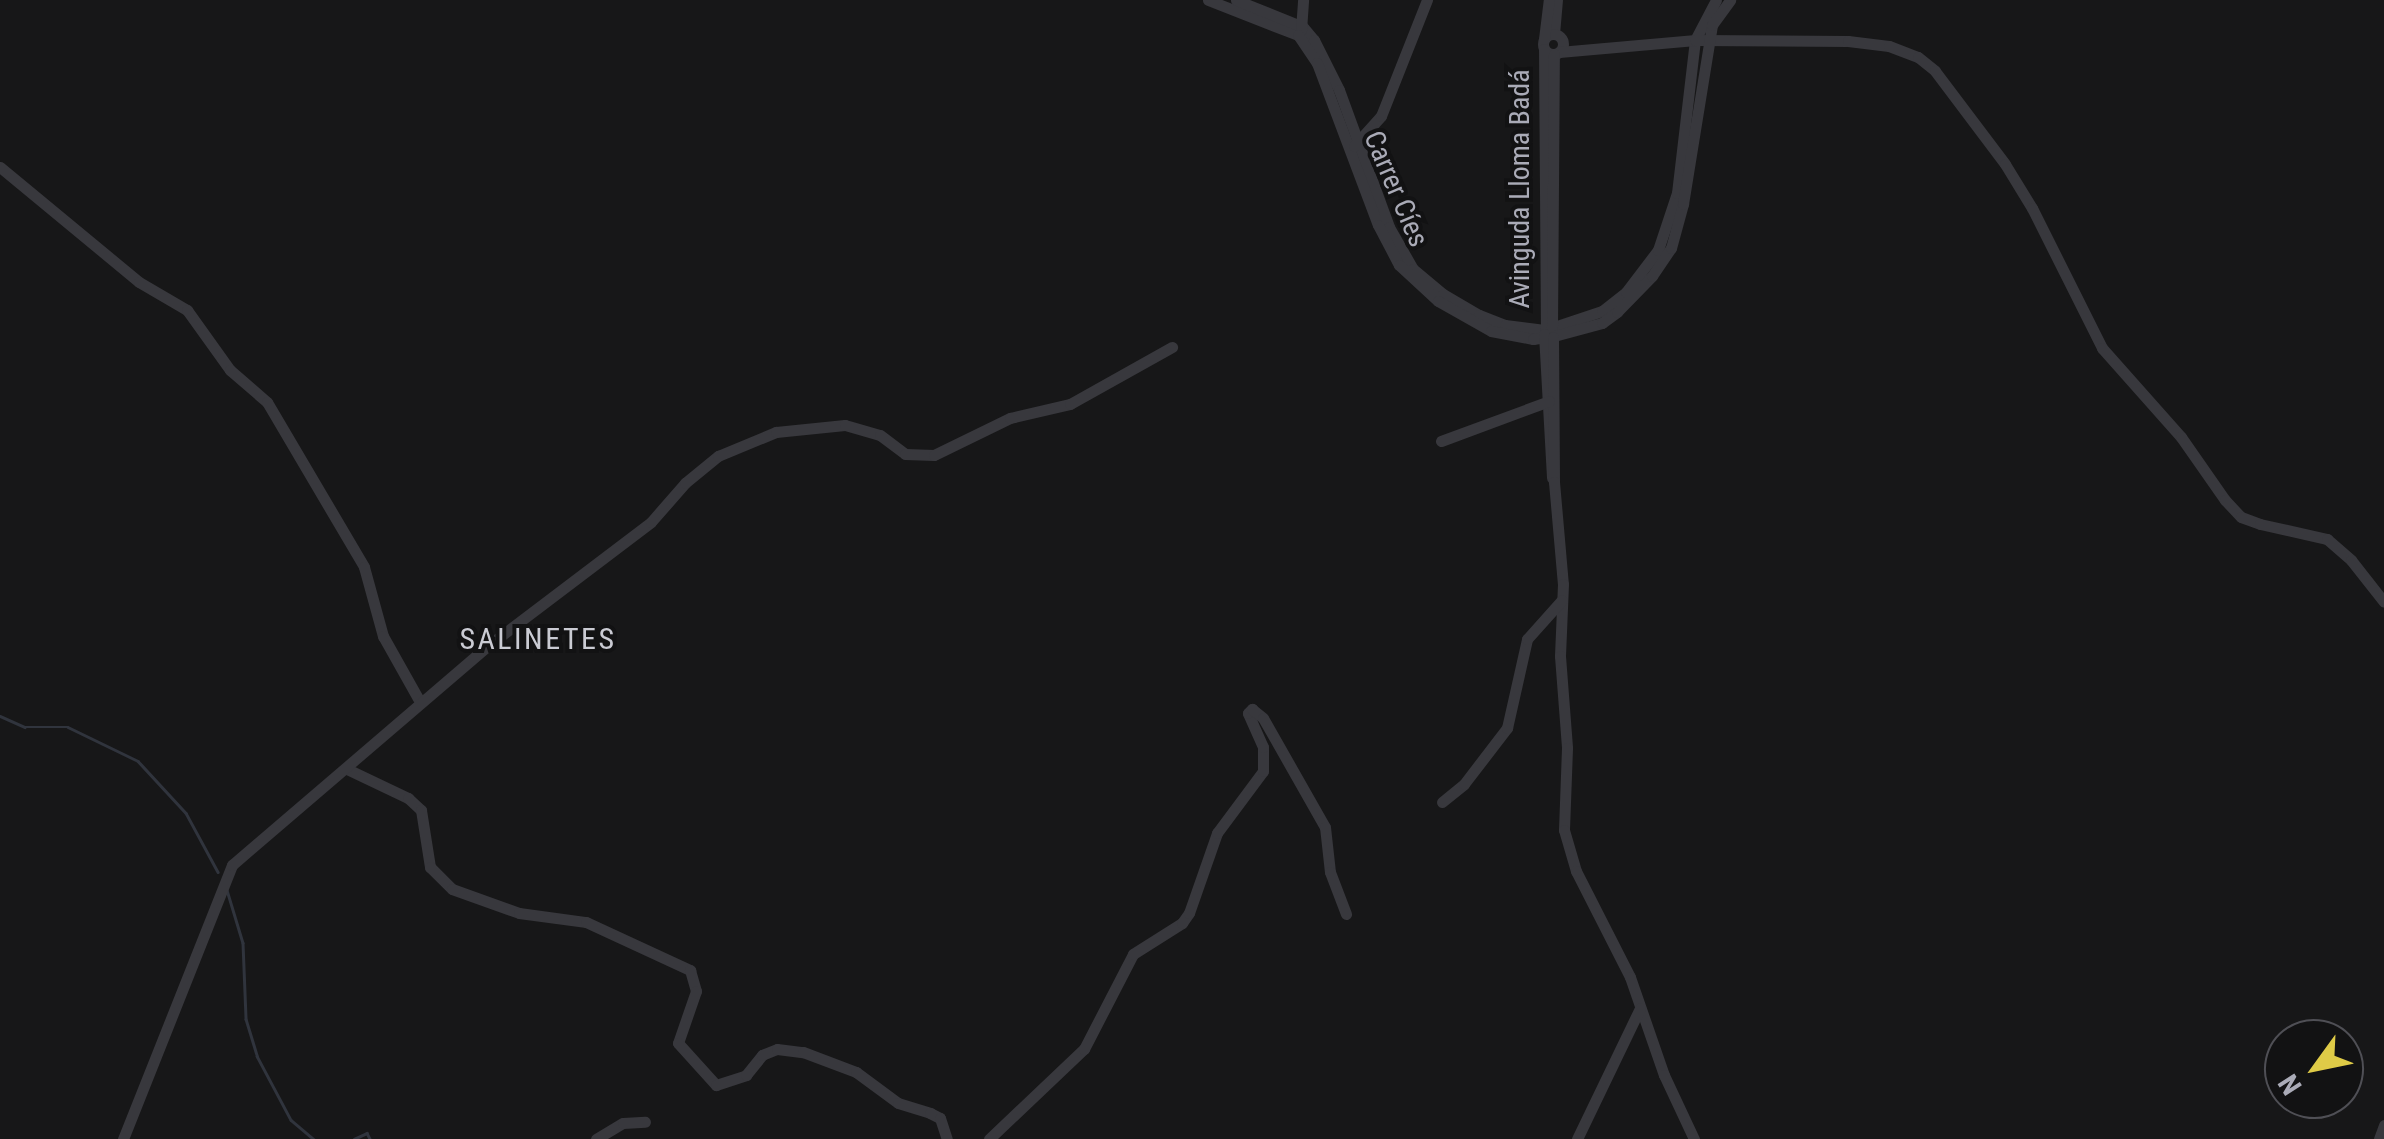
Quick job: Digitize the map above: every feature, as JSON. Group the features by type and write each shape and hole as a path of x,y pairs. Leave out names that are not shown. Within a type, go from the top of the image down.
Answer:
{"street":[{"path":"1208,0 1301,31"},
{"path":"1236,0 1301,31"},
{"path":"1301,31 1303,0"},
{"path":"1355,145 1370,132 1396,86 1428,0"},
{"name":"Avinguda Lloma Badá","path":"1549,0 1552,44 1548,473 1555,479 1562,600 1560,656 1566,766 1562,814 1566,841 1694,1139"},
{"name":"Avinguda Lloma Badá","path":"1552,44 1557,0"},
{"path":"1549,333 1602,311 1626,292 1658,250 1677,193 1695,40 1716,0"},
{"name":"Carrer Cíes","path":"1301,31 1326,61 1389,227 1414,269 1479,315 1549,333 1602,323 1618,312 1652,276 1670,248 1683,204 1712,24 1730,0"},
{"path":"1552,44 1588,49 1710,40 1889,46 1918,57 1934,71 2032,208 2102,348 2181,438 2225,500 2242,517 2260,524 2327,539 2384,602"},
{"path":"0,167 138,282 187,310 230,370 266,402 364,567 383,636 420,702"},
{"path":"123,1139 232,864 347,769 420,702 650,522 685,483 718,456 776,432 845,425 880,435 905,454 934,455 1010,418 1070,404 1172,347"},
{"path":"1441,441 1550,400"},
{"path":"1442,802 1464,784 1507,728 1527,638 1562,600"},
{"path":"989,1139 1084,1049 1132,954 1182,924 1189,913 1217,832 1263,771 1263,747 1248,713 1252,708 1264,718 1325,827 1330,872 1346,914"},
{"path":"347,769 408,798 421,810 430,867 452,890 519,913 586,922 690,970 696,991 678,1043 716,1085 746,1075 762,1055 777,1049 803,1052 856,1072 898,1103 940,1118 947,1139"},
{"path":"1577,1139 1640,1008"},
{"path":"596,1139 623,1123 645,1122"},
{"path":"2379,1139 2384,1125"}],"waterway":[{"path":"0,716 25,727 68,727 138,761 186,813 218,872"},
{"path":"227,890 243,943 246,1019 257,1056 291,1120 314,1139"},
{"path":"354,1139 367,1133 370,1139"}],"district":[{"name":"SALINETES","path":"538,639"}]}
